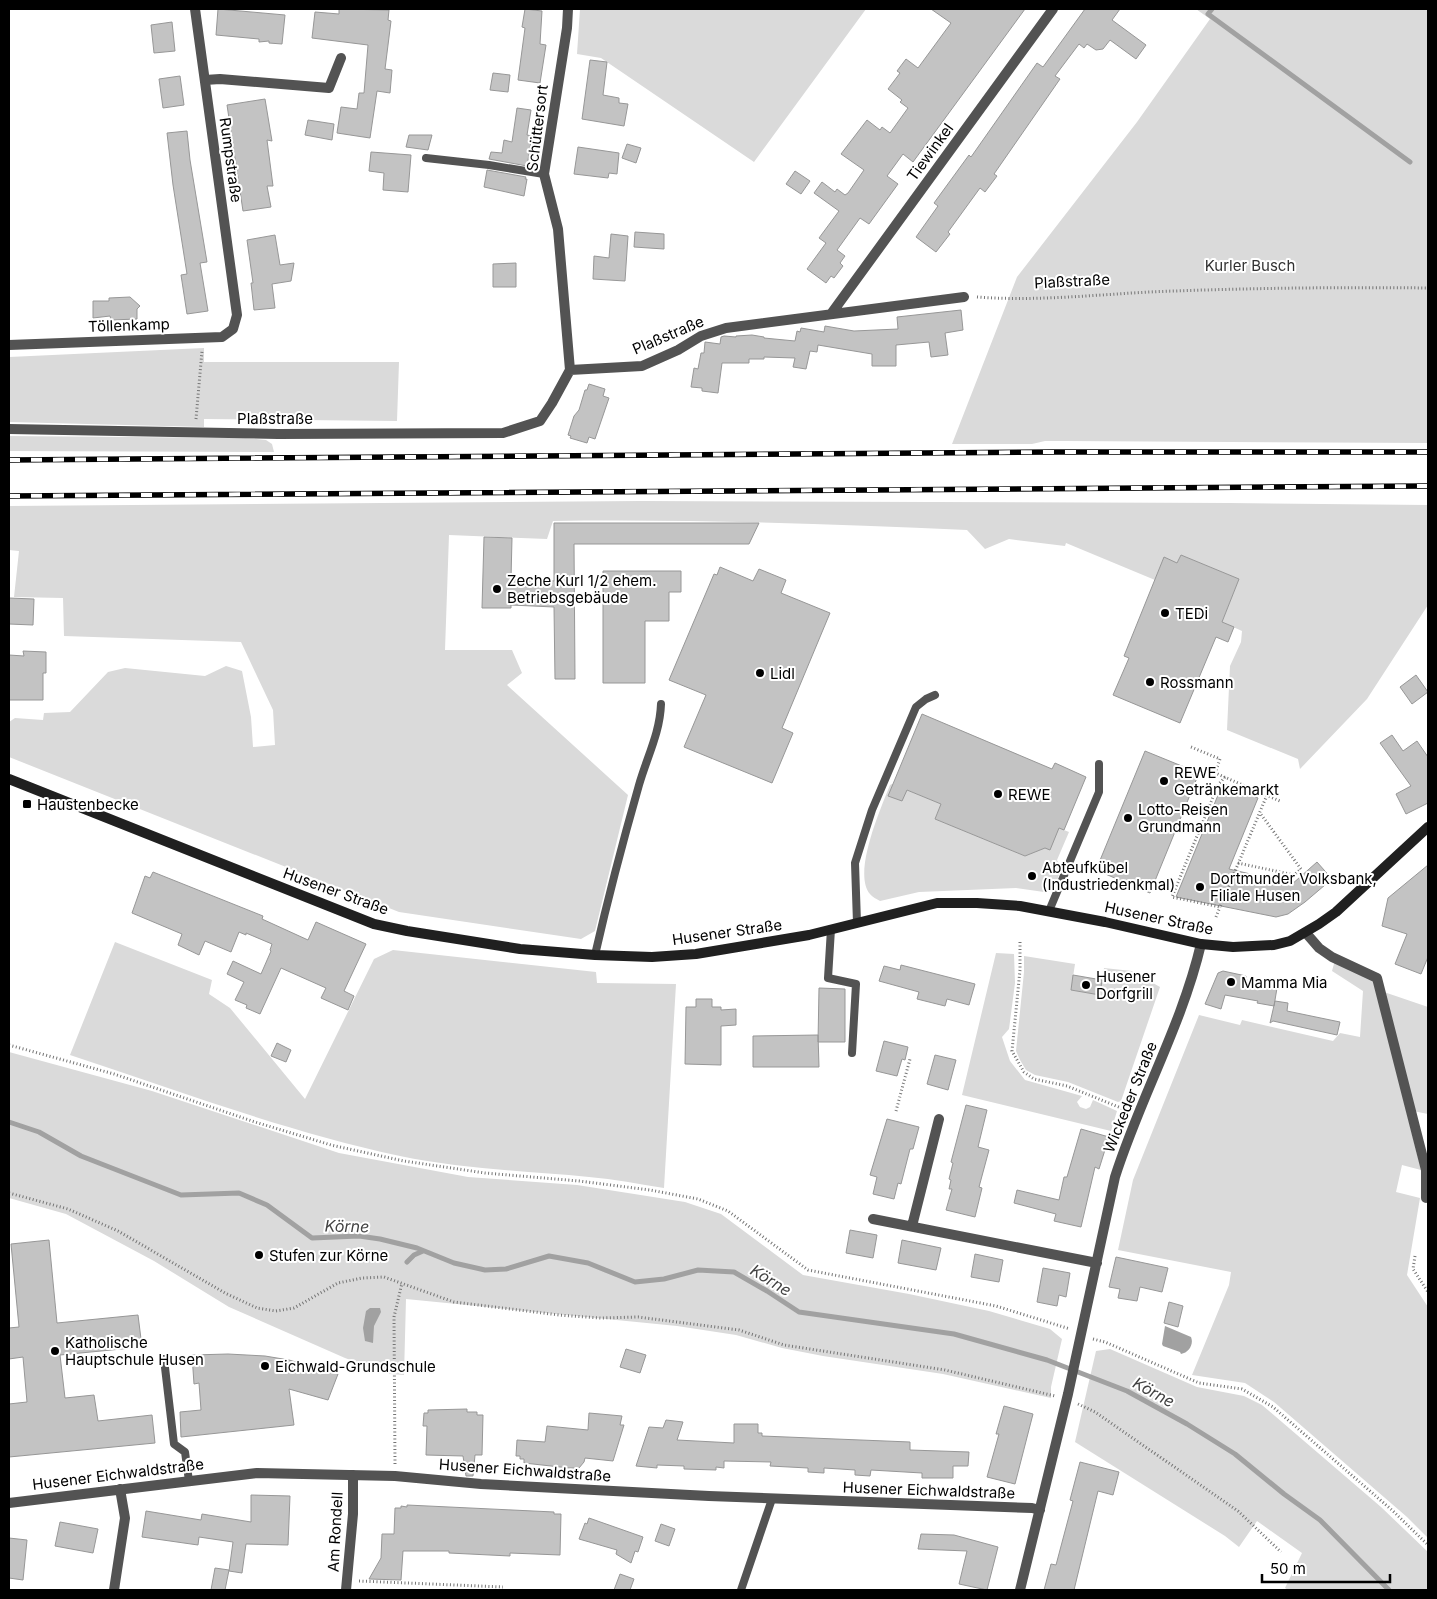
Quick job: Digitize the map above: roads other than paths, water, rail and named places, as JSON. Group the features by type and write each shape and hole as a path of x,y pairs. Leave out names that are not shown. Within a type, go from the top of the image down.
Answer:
{"street":[{"name":"Rumpstraße","path":"195,9 237,315"},
{"name":"Schüttersort","path":"568,9 567,28 547,144 544,174 558,229 570,370"},
{"name":"Tiewinkel","path":"831,314 1054,9"},
{"path":"205,80 220,78 329,88 341,58"},
{"name":"Plaßstraße","path":"9,429 194,432 503,433 540,421 560,390 570,370 642,366 678,350 701,336 726,328 964,297"},
{"name":"Töllenkamp","path":"9,345 222,336 233,329 237,315"},
{"name":"Husener Straße","path":"9,779 374,924 520,949 652,958 696,954 831,930 937,903 977,902 1049,911 1201,944 1242,947 1274,945 1290,941 1306,933 1336,912 1428,827"},
{"path":"1306,933 1319,948 1332,958 1377,978 1426,1170 1426,1198"},
{"name":"Wickeder Straße","path":"1020,1590 1068,1396 1115,1176 1124,1147 1170,1040 1192,979 1201,944"},
{"path":"912,1226 939,1119"},
{"path":"872,1219 1097,1263"},
{"name":"Husener Eichwaldstraße","path":"9,1503 257,1473 395,1476 482,1484 772,1499 1032,1508 1040,1510"},
{"name":"Am Rondell","path":"347,1585 353,1514 353,1475"},
{"path":"114,1590 125,1518 120,1489"}],"lane":[{"path":"426,158 490,165 544,174"},
{"path":"858,923 855,863 863,834 916,707 935,695"},
{"path":"596,955 624,837 644,766 659,728 661,704"},
{"path":"1049,911 1099,792 1099,764"},
{"path":"831,930 828,978 856,984 852,1053"},
{"path":"164,1359 174,1444 186,1452 189,1481"},
{"path":"741,1590 772,1499"}],"waterway":[{"path":"1212,9 1208,14 1410,162"},
{"name":"Körne","path":"9,1122 39,1132 81,1156 181,1195 239,1193 267,1205 312,1238 359,1236 380,1239 417,1248 454,1263 485,1270 506,1269 549,1256 588,1263 635,1282 664,1279 698,1270 734,1272 799,1312 954,1334 1047,1360 1127,1391 1187,1424 1235,1454 1284,1494 1320,1520 1389,1590"},
{"path":"407,1262 414,1255 423,1251"}],"railway":[{"path":"9,460 1053,452 1428,452"},
{"path":"9,496 1428,486"}],"place":[{"name":"Zeche Kurl 1/2 ehem. Betriebsgebäude","path":"497,589"},
{"name":"TEDi","path":"1165,613"},
{"name":"Lidl","path":"760,673"},
{"name":"Rossmann","path":"1150,682"},
{"name":"REWE Getränkemarkt","path":"1164,781"},
{"name":"REWE","path":"998,794"},
{"name":"Haustenbecke","path":"27,804"},
{"name":"Lotto-Reisen Grundmann","path":"1128,818"},
{"name":"Abteufkübel (Industriedenkmal)","path":"1032,876"},
{"name":"Dortmunder Volksbank, Filiale Husen","path":"1200,887"},
{"name":"Mamma Mia","path":"1231,982"},
{"name":"Husener Dorfgrill","path":"1086,985"},
{"name":"Stufen zur Körne","path":"259,1255"},
{"name":"Katholische Hauptschule Husen","path":"55,1351"},
{"name":"Eichwald-Grundschule","path":"265,1366"}],"park label":[{"name":"Kurler Busch","path":"1250,265"}]}
